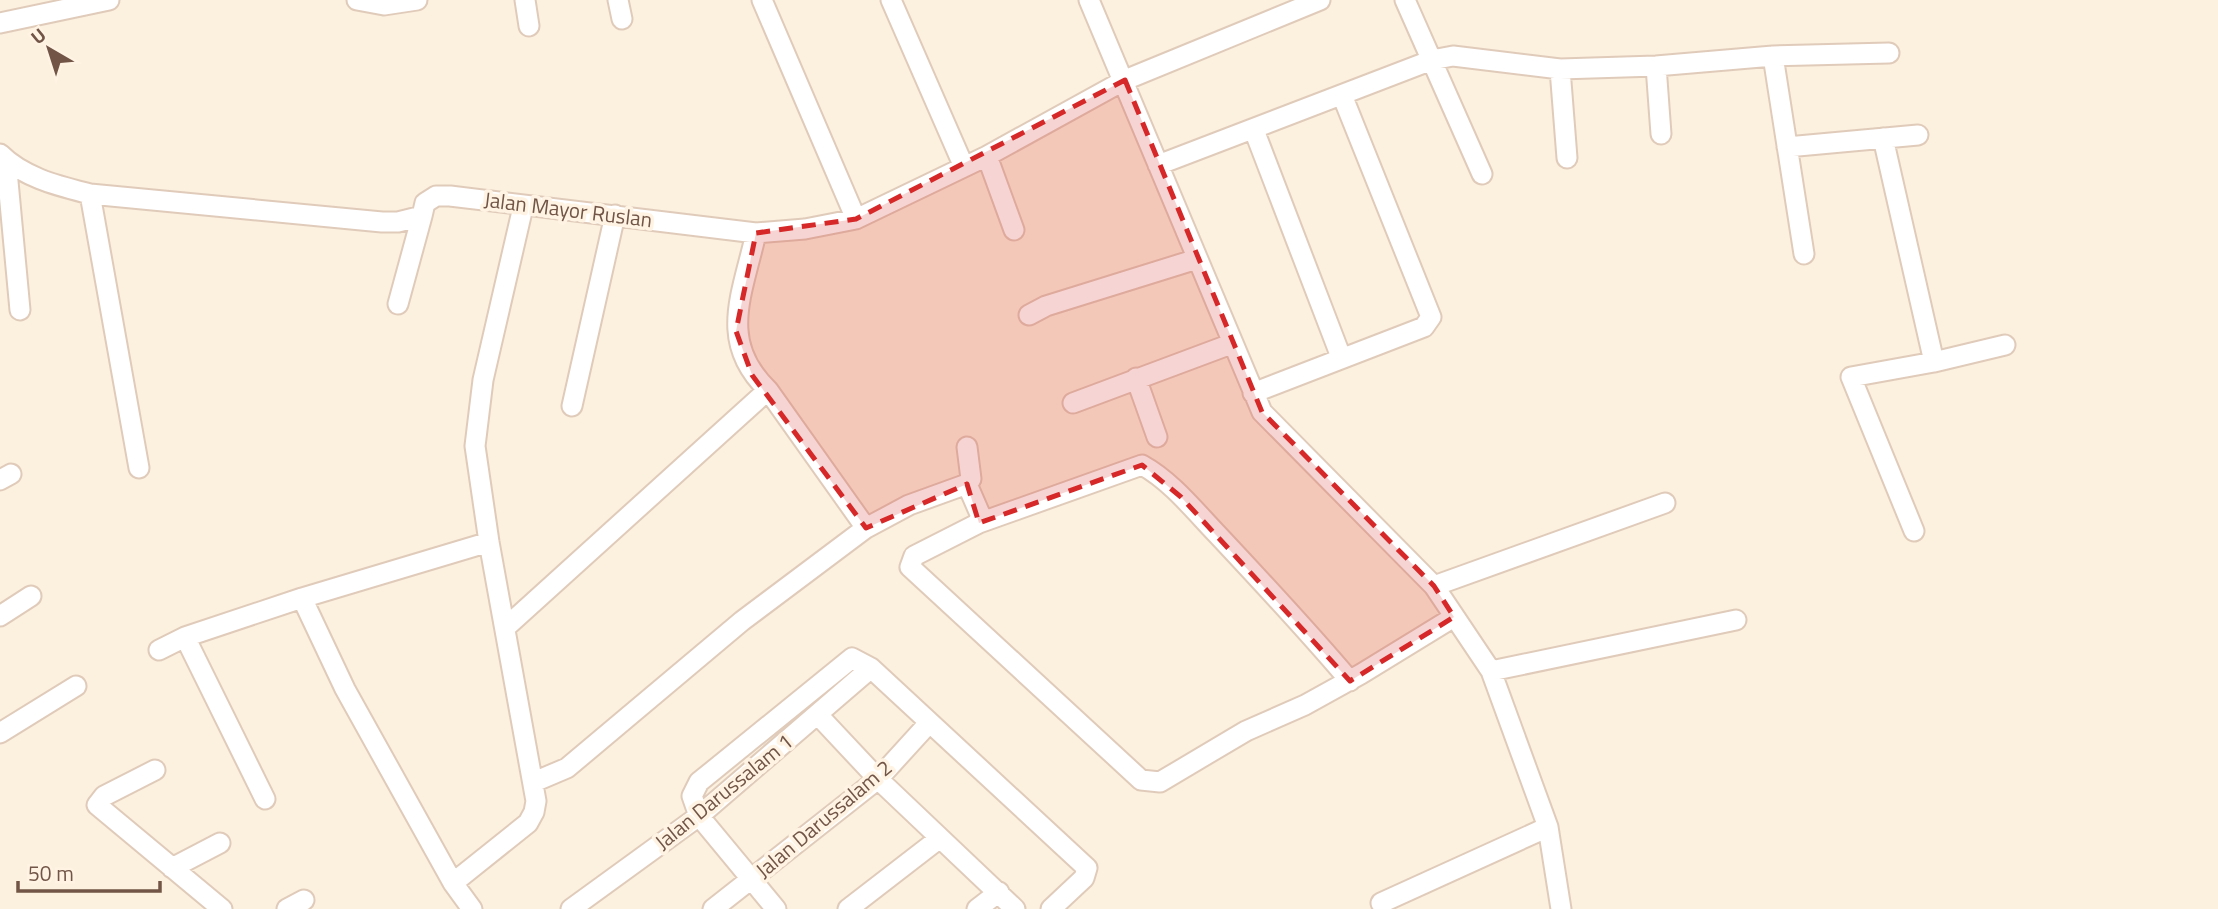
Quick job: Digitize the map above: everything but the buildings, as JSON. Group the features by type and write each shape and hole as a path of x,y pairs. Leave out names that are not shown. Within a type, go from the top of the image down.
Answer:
{"street":[{"path":"0,23 109,0"},
{"path":"357,0 384,5 417,0"},
{"path":"525,0 528,26"},
{"path":"762,0 856,219"},
{"path":"891,0 964,167"},
{"path":"1089,0 1125,80 1231,344 1262,412 1434,586 1491,671 1548,827 1561,909"},
{"name":"Jalan Mayor Ruslan","path":"3,157 53,185 90,194 382,222 398,222 422,216 425,202 436,197 615,215 756,233 805,229 856,219 987,156 1125,80 1320,0"},
{"path":"1405,0 1482,174"},
{"path":"1158,165 1254,131 1432,60 1453,56 1560,69 1657,66 1773,56 1889,53"},
{"path":"1773,56 1804,254"},
{"path":"1657,66 1661,134"},
{"path":"1560,69 1567,158"},
{"path":"1254,393 1424,327 1430,317 1342,95"},
{"path":"1254,131 1341,357"},
{"path":"1787,147 1918,135"},
{"path":"1883,138 1934,362"},
{"path":"987,156 1014,230"},
{"path":"3,157 20,310"},
{"path":"90,194 139,468"},
{"path":"453,883 528,823 534,812 534,782 489,542 475,446 477,412 523,207"},
{"path":"572,406 615,215"},
{"path":"398,304 422,216"},
{"path":"756,233 736,331 741,354 752,375 768,390 866,527"},
{"path":"1029,315 1046,306 1197,259"},
{"path":"1073,403 1231,344"},
{"path":"1914,531 1850,377 1934,362 2005,345"},
{"path":"1136,379 1157,437"},
{"path":"505,628 768,390"},
{"path":"534,782 567,768 742,621 866,527 909,505 967,484 971,479 967,447"},
{"path":"1350,681 1286,607 1181,497 1155,472 1142,465 979,523 914,556 910,568 1142,780 1160,782 1246,731 1350,681 1454,617"},
{"path":"967,484 980,514 979,523"},
{"path":"1434,586 1665,503"},
{"path":"159,650 185,637 302,598 489,542"},
{"path":"0,616 31,596"},
{"path":"302,598 345,689 453,883 472,909"},
{"path":"1491,671 1736,620"},
{"path":"185,637 265,799"},
{"path":"776,909 699,816 692,796 699,782 852,658 871,668 1087,868 1084,878 1051,909"},
{"name":"Jalan Darussalam 1","path":"571,909 699,816 871,668"},
{"path":"0,733 76,687"},
{"path":"818,715 878,779 1015,909"},
{"name":"Jalan Darussalam 2","path":"713,909 878,779 929,723"},
{"path":"155,770 104,796 97,805 222,909"},
{"path":"1381,903 1548,827"},
{"path":"848,909 940,838"},
{"path":"172,868 220,843"},
{"path":"977,909 999,892"}],"highlighted area":[{"path":"1125,80 1262,412 1434,586 1454,617 1350,681 1181,497 1142,465 979,523 967,484 866,528 752,375 736,331 756,233 856,219"}]}
